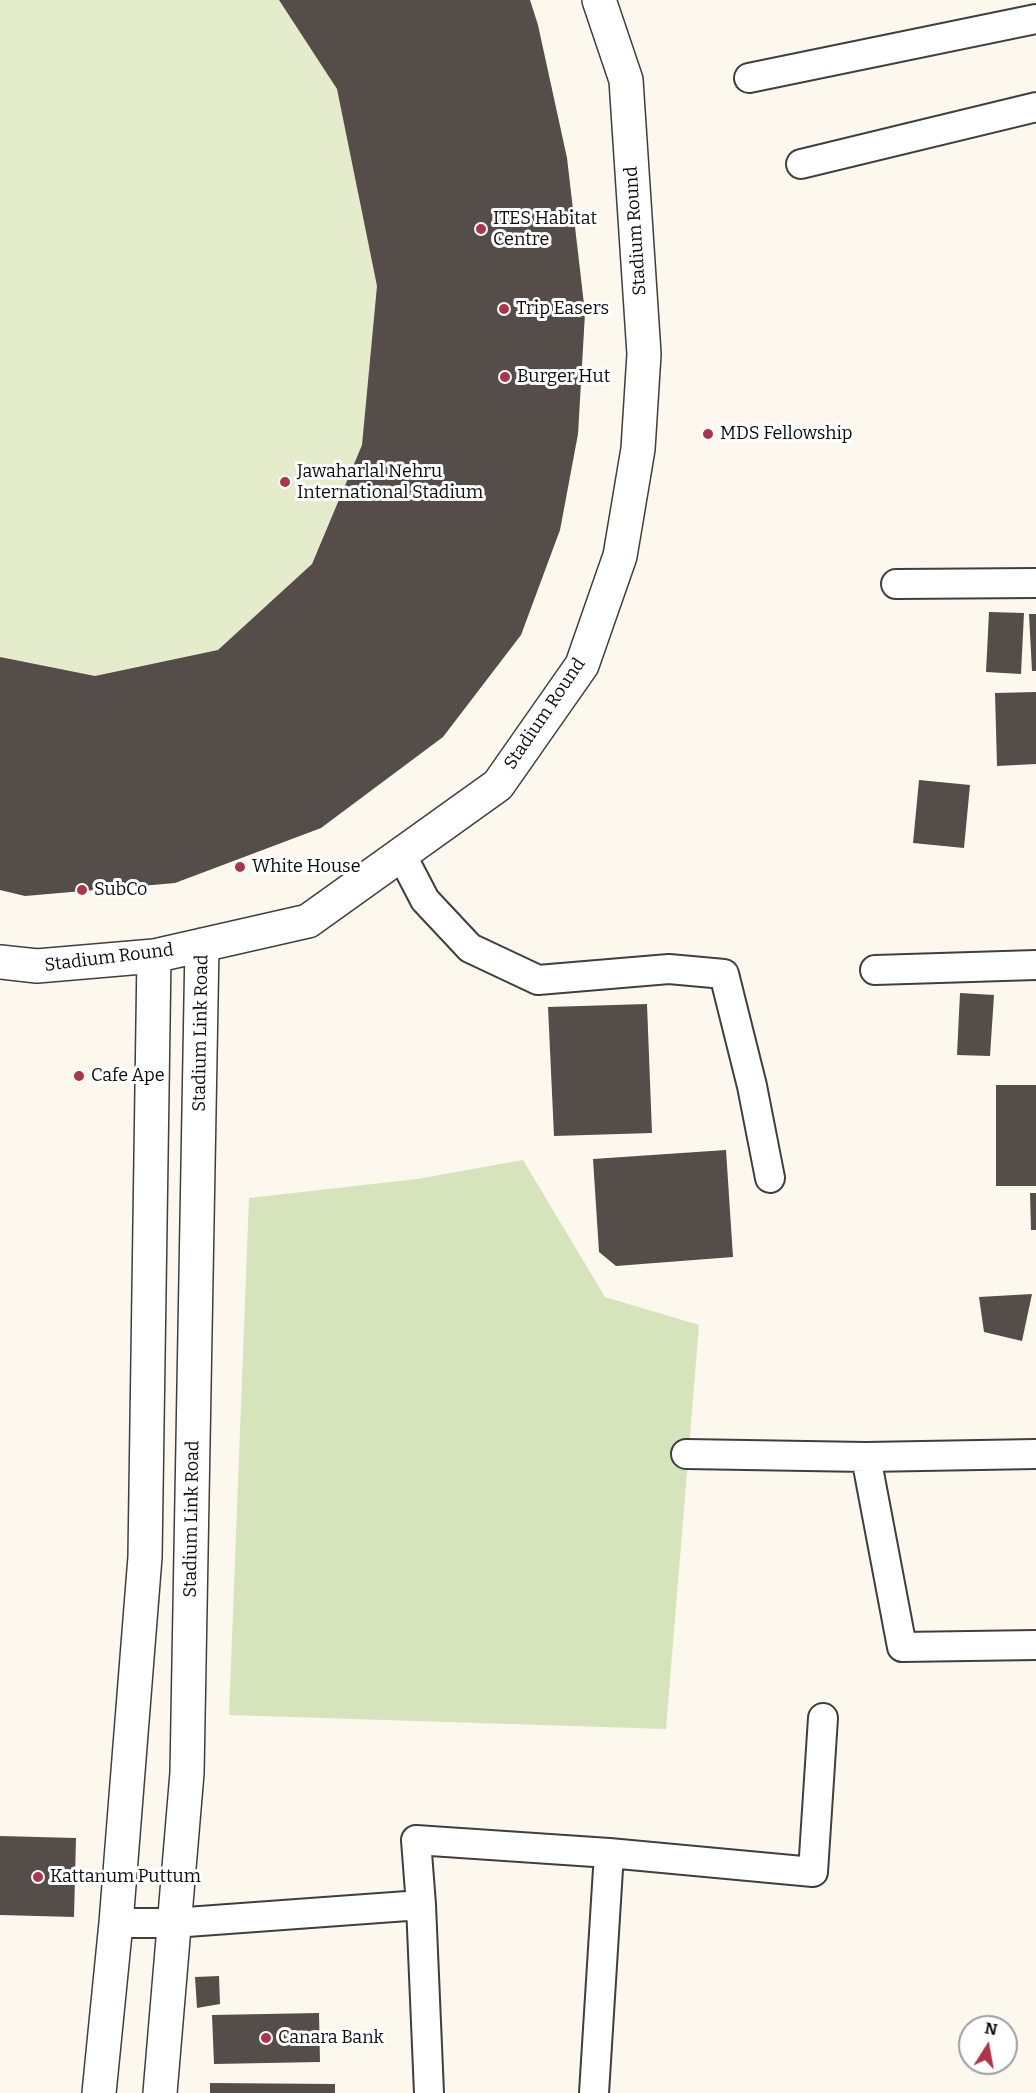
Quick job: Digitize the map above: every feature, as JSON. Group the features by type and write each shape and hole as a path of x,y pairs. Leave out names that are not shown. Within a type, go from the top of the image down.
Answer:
{"street":[{"name":"Stadium Round","path":"0,962 37,966 154,956 308,921 498,785 582,665 620,556 638,449 644,354 626,80 599,0"},
{"path":"749,78 1036,19"},
{"path":"801,164 1036,107"},
{"path":"896,584 1036,583"},
{"path":"401,854 425,900 470,948 538,980 669,969 724,974 752,1086 770,1178"},
{"name":"Stadium Link Road","path":"160,2093 187,1773 202,945"},
{"path":"99,2093 116,1923 146,1557 154,956"},
{"path":"874,969 1036,965"},
{"path":"686,1454 866,1457 1036,1454"},
{"path":"866,1457 902,1647 1036,1645"},
{"path":"429,2093 416,1840 609,1853 813,1872 823,1718"},
{"path":"594,2093 609,1853"},
{"path":"116,1923 173,1923 421,1905"}],"green space":[{"name":"Jawaharlal Nehru International Stadium","path":"0,0 530,0 567,158 585,313 578,434 560,530 521,635 321,828 175,883 25,896 0,890"},
{"path":"523,1160 605,1297 699,1325 666,1729 229,1715 249,1198 417,1179"}],"building":[{"path":"279,0 530,0 538,25 567,158 585,313 578,434 560,530 521,635 443,737 321,828 175,883 25,896 0,890 0,657 95,676 218,650 312,564 362,445 377,286 337,89"},
{"path":"989,612 1024,613 1021,674 986,672"},
{"path":"1029,614 1036,614 1036,671 1032,671"},
{"path":"1036,692 1036,764 997,766 995,693"},
{"path":"919,780 970,785 964,848 913,843"},
{"path":"960,993 994,995 990,1056 957,1055"},
{"path":"647,1004 652,1133 554,1136 548,1007"},
{"path":"996,1085 1036,1085 1036,1186 996,1186"},
{"path":"726,1150 733,1257 616,1266 599,1252 593,1159"},
{"path":"1030,1193 1036,1193 1036,1230 1031,1230"},
{"path":"1032,1294 1022,1341 984,1332 979,1297"},
{"name":"Kattanum Puttum","path":"0,1836 76,1838 74,1917 0,1915"},
{"path":"219,1976 220,2004 197,2008 195,1977"},
{"name":"Canara Bank","path":"319,2013 320,2062 214,2064 212,2015"},
{"path":"210,2083 335,2084 335,2093 210,2093"}],"place":[{"name":"ITES Habitat Centre","path":"481,229"},
{"name":"Trip Easers","path":"504,309"},
{"name":"Burger Hut","path":"505,377"},
{"name":"MDS Fellowship","path":"708,434"},
{"name":"Jawaharlal Nehru International Stadium","path":"285,482"},
{"name":"White House","path":"240,867"},
{"name":"SubCo","path":"82,890"},
{"name":"Cafe Ape","path":"79,1076"},
{"name":"Kattanum Puttum","path":"38,1877"},
{"name":"Canara Bank","path":"266,2038"}]}
